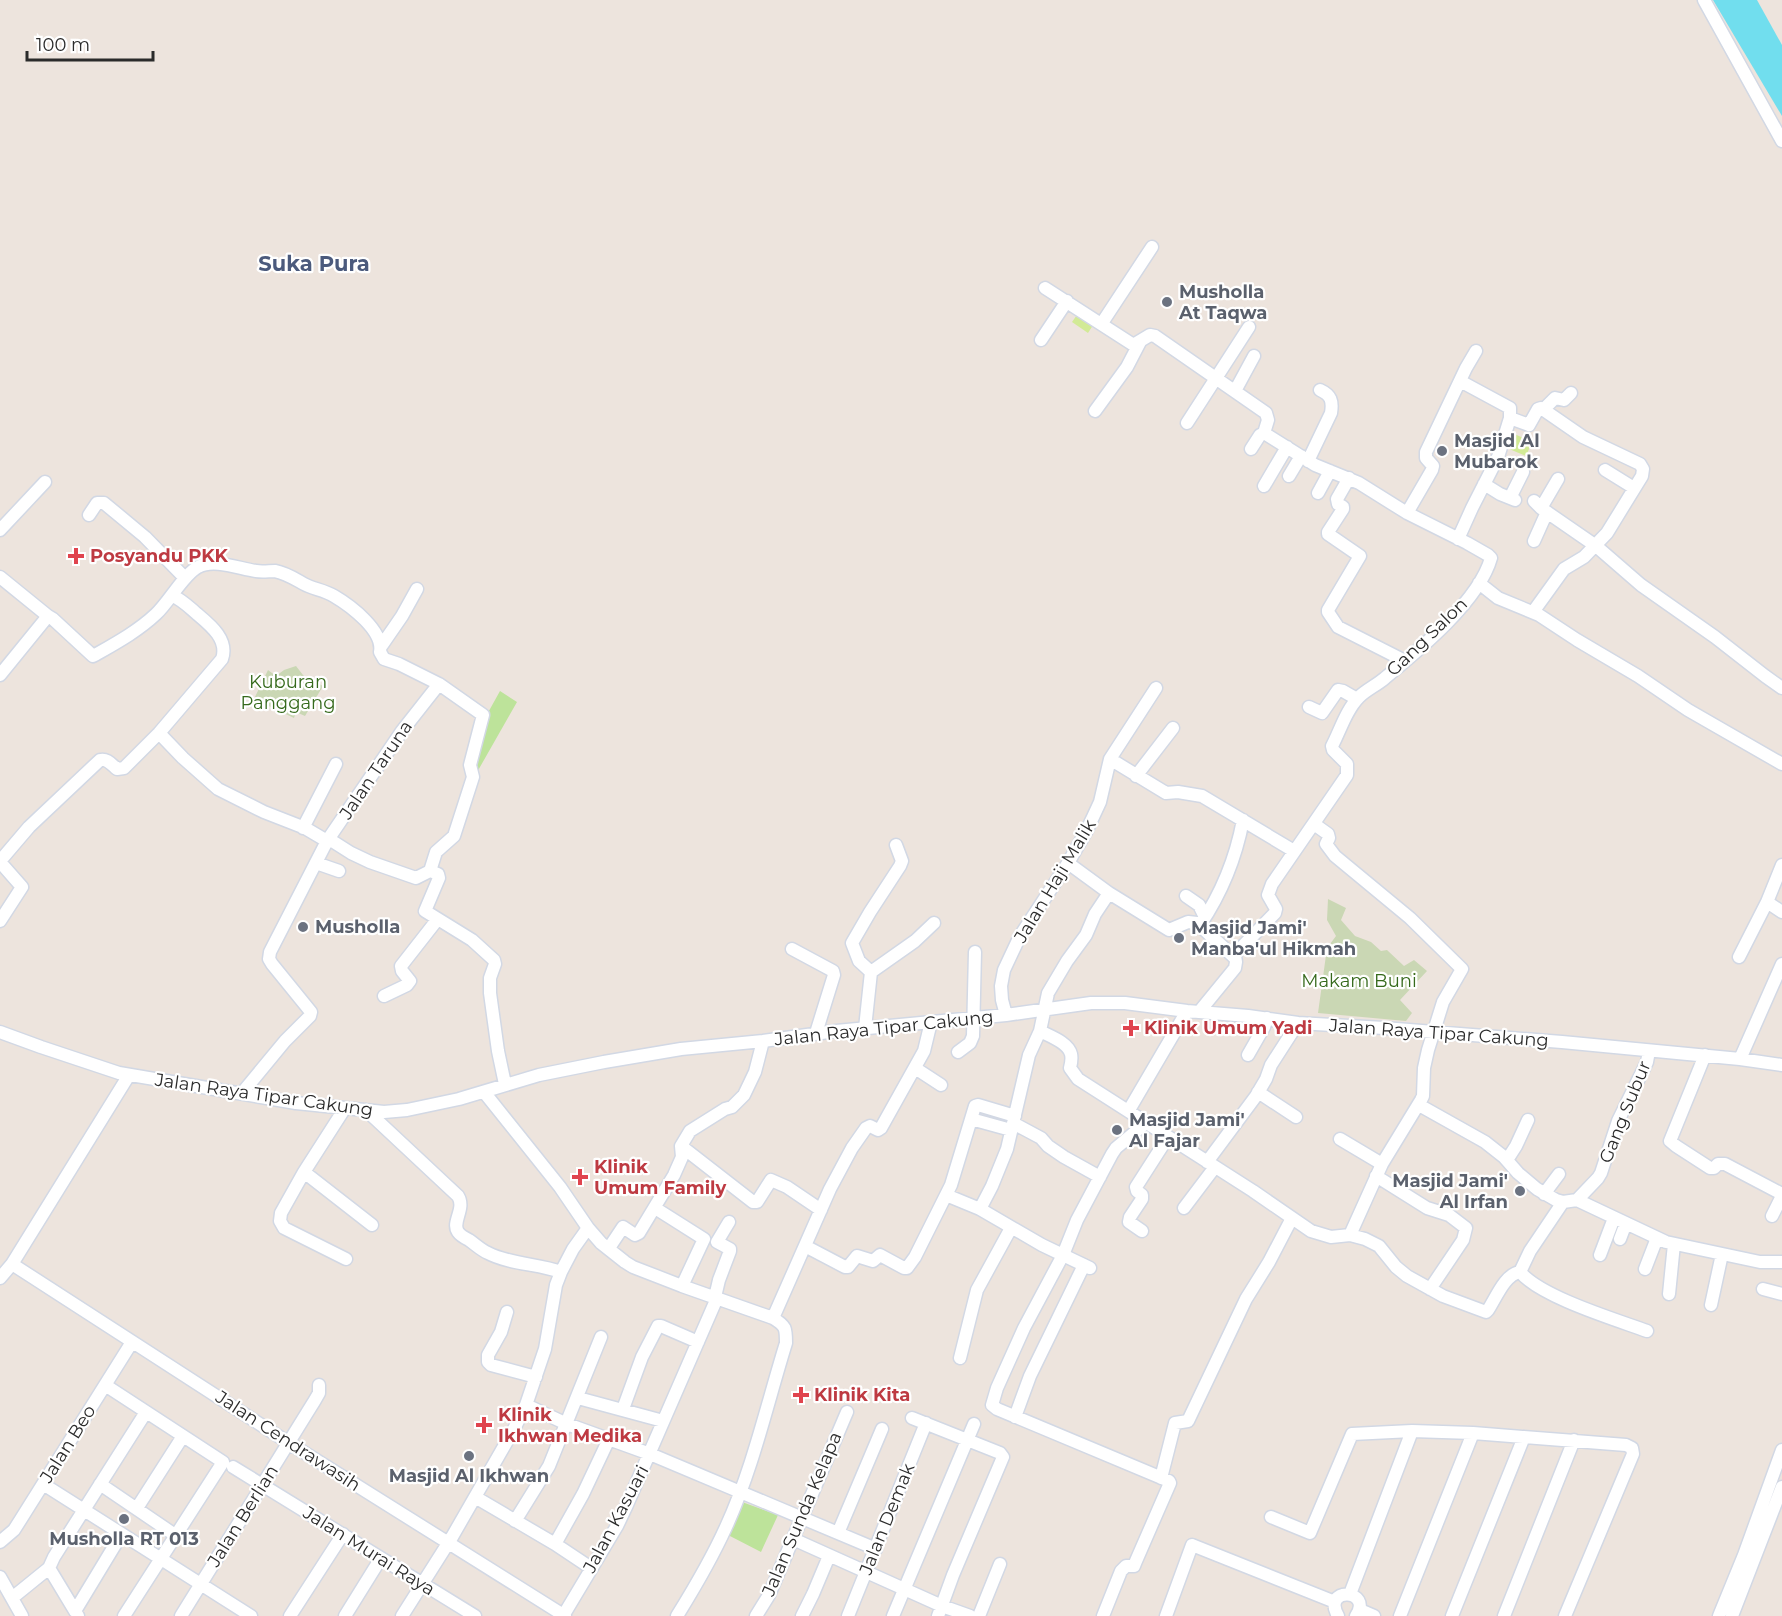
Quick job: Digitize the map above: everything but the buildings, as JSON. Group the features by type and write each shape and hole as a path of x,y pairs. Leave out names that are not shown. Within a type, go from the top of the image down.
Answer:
{"street":[{"path":"1704,0 1782,141"},
{"path":"1102,323 1152,247"},
{"path":"1045,288 1132,344 1140,342"},
{"path":"1041,340 1067,301"},
{"path":"1187,423 1249,327"},
{"path":"1095,411 1127,367 1140,342 1146,336 1155,336 1268,415 1269,420 1264,433 1251,449"},
{"path":"1407,513 1432,470 1432,464 1426,458 1425,452 1476,351"},
{"path":"1235,390 1254,356"},
{"path":"1458,540 1498,457 1510,418 1510,408 1460,381"},
{"path":"1289,476 1305,459 1331,413 1332,405 1328,395 1320,390"},
{"path":"1544,409 1552,399 1564,400 1570,393"},
{"path":"1510,418 1529,424 1538,410 1544,409 1583,437 1640,465 1643,469 1642,476 1625,506 1596,546 1584,557 1564,569 1533,612"},
{"name":"Gang Salon","path":"1129,1110 1193,1011 1235,968 1237,952 1275,913 1276,909 1268,893 1275,879 1347,775 1347,764 1332,746 1357,699 1405,661 1461,607 1479,583 1491,558 1407,513 1349,478 1305,459 1264,433"},
{"path":"1264,486 1287,447"},
{"path":"1605,470 1634,488"},
{"path":"1318,493 1330,471"},
{"path":"1484,484 1513,499 1523,472"},
{"path":"1349,478 1337,499 1343,509 1328,534 1360,556 1328,612 1338,627 1405,661"},
{"path":"1534,541 1541,507 1558,479"},
{"path":"0,530 45,482"},
{"path":"88,515 97,503 104,503 145,537 185,578"},
{"path":"1541,507 1596,546 1641,585 1782,688"},
{"path":"0,577 51,617 93,656 129,636 156,614 173,596 185,578 200,566 231,564 256,571 276,571 333,595 358,613 377,634 382,645"},
{"path":"1479,583 1504,602 1533,612 1638,676 1720,730 1782,764"},
{"path":"159,733 218,789 370,862 416,878 430,871 436,852 454,836 473,777 470,765 483,715 439,684 384,659 380,652 382,645 417,589"},
{"path":"0,921 22,886 0,862 29,827 100,760 108,761 117,769 124,768 159,733 223,656 221,641 213,627 184,601 173,596"},
{"path":"0,675 51,617"},
{"name":"Jalan Taruna","path":"242,1093 285,1041 310,1016 311,1012 269,959 270,952 328,840 402,731 439,684"},
{"name":"Jalan Haji Malik","path":"1006,1015 1001,986 1004,970 1020,936 1068,863 1096,813 1110,759 1156,688"},
{"path":"1309,707 1322,713 1338,690 1357,699"},
{"path":"1136,776 1173,728"},
{"path":"1110,759 1166,793 1200,795 1294,851"},
{"path":"303,828 336,764"},
{"path":"1203,921 1215,900 1239,844 1243,820"},
{"path":"1314,824 1328,834 1326,844 1335,856 1410,918 1461,966 1462,971 1444,1001 1425,1060 1423,1096 1382,1164 1350,1234"},
{"path":"871,972 859,961 852,943 902,863 896,845"},
{"path":"316,863 339,871"},
{"path":"1068,863 1109,893 1169,930 1188,922 1203,921"},
{"path":"1739,957 1767,902 1782,865"},
{"path":"430,871 438,874 439,878 424,911 472,940 494,960 495,964 490,978 490,993 505,1084"},
{"path":"980,1209 1007,1149 1029,1055 1040,1031 1045,1002 1053,983 1086,935 1095,914 1109,893"},
{"path":"1186,896 1199,905 1203,921 1235,958"},
{"path":"1767,902 1782,912"},
{"path":"384,996 407,985 410,981 401,966 436,920"},
{"path":"865,1028 871,972 915,941 934,923"},
{"path":"792,949 833,972 834,975 816,1033"},
{"path":"958,1052 972,1040 975,952"},
{"path":"1740,1059 1782,964"},
{"name":"Jalan Raya Tipar Cakung","path":"0,1032 119,1073 242,1093 299,1098 345,1108 384,1112 407,1110 459,1099 539,1075 681,1049 816,1033 1006,1015 1090,1003 1125,1003 1298,1023 1705,1055 1782,1065"},
{"path":"1248,1055 1267,1018"},
{"path":"773,1318 830,1189 852,1148 868,1127 878,1130 881,1128 926,1047 931,1022"},
{"path":"1184,1208 1258,1092 1275,1059 1298,1023"},
{"path":"1040,1031 1066,1045 1070,1050 1072,1055 1070,1068 1074,1075 1311,1231 1331,1237 1350,1234 1365,1239 1379,1246 1401,1271 1430,1289 1486,1312 1513,1273 1520,1272"},
{"path":"609,1248 623,1227 635,1234 639,1233 679,1165 682,1157 681,1146 690,1131 732,1107 744,1095 755,1072 763,1041"},
{"name":"Gang Subur","path":"1577,1200 1601,1173 1618,1121 1647,1062 1649,1051"},
{"path":"1705,1055 1670,1141 1710,1168 1718,1164 1725,1164 1782,1195 1772,1216"},
{"path":"915,1068 941,1085"},
{"path":"0,1278 12,1264 129,1075"},
{"path":"484,1092 560,1187 588,1228 633,1267 773,1318 786,1328 786,1342 759,1436 727,1527 703,1574 677,1616"},
{"path":"1258,1092 1296,1117"},
{"path":"1419,1105 1485,1142 1507,1160 1518,1173 1544,1194 1556,1200 1563,1202 1577,1200 1674,1244 1760,1262 1782,1262"},
{"path":"345,1108 304,1172 281,1213 280,1221 293,1233 346,1259"},
{"path":"366,1110 459,1196 461,1208 456,1224 458,1233 491,1254 514,1261 545,1266 561,1272"},
{"path":"805,1246 844,1267 848,1267 857,1256 871,1262 880,1255 907,1268 915,1257 946,1195 971,1119 1013,1123 1041,1138 1064,1157 1100,1177"},
{"path":"1507,1160 1528,1120"},
{"path":"1103,1616 1121,1571 1126,1566 1134,1566 1137,1561 1170,1485 1169,1481 1015,1417 992,1405 997,1388 1020,1337 1100,1177 1116,1148 1147,1122"},
{"path":"1142,1231 1129,1222 1142,1199 1136,1187 1168,1137"},
{"path":"1340,1139 1382,1164"},
{"path":"681,1146 753,1202 757,1202 771,1180 821,1210"},
{"path":"304,1172 372,1225"},
{"path":"1544,1194 1559,1174"},
{"path":"1376,1176 1427,1208 1449,1215 1466,1228 1463,1240 1430,1289"},
{"path":"946,1195 980,1209 1011,1228 1087,1267 1030,1376 1015,1417"},
{"path":"1520,1272 1530,1251 1563,1202"},
{"path":"655,1208 704,1239 682,1286"},
{"path":"1161,1478 1175,1423 1188,1421 1246,1299 1292,1218"},
{"path":"1600,1255 1614,1218"},
{"name":"Jalan Kasuari","path":"564,1616 616,1526 651,1454 698,1342 716,1297 719,1280 730,1251 717,1242 729,1222"},
{"path":"1620,1239 1626,1223"},
{"path":"402,1616 475,1497 526,1405 545,1349 556,1285 573,1250 588,1228"},
{"path":"960,1358 977,1290 1011,1228"},
{"path":"1645,1269 1657,1238"},
{"path":"1669,1294 1674,1244"},
{"path":"1711,1305 1722,1254"},
{"name":"Jalan Cendrawasih","path":"12,1264 289,1443 564,1616"},
{"path":"1520,1272 1526,1279 1552,1294 1647,1331"},
{"path":"1763,1289 1782,1294"},
{"path":"507,1312 501,1332 487,1361 491,1365 536,1377"},
{"path":"622,1409 642,1357 658,1326 698,1342"},
{"path":"515,1521 549,1466 601,1337"},
{"name":"Jalan Beo","path":"0,1542 14,1530 132,1342"},
{"name":"Jalan Murai Raya","path":"105,1385 381,1558 422,1585 455,1611 475,1616"},
{"name":"Jalan Berlian","path":"181,1616 317,1397 319,1385"},
{"path":"578,1398 663,1421"},
{"path":"526,1405 567,1424 651,1454 876,1549"},
{"path":"12,1598 49,1568 146,1412"},
{"name":"Jalan Sunda Kelapa","path":"756,1616 769,1595 847,1412"},
{"path":"912,1419 967,1439 1002,1454 1003,1457 940,1611"},
{"name":"Jalan Demak","path":"848,1616 926,1423"},
{"path":"893,1616 974,1424"},
{"path":"838,1533 882,1429"},
{"path":"1350,1594 1412,1431"},
{"path":"1270,1517 1310,1533 1352,1434 1412,1431 1473,1433 1626,1444 1632,1448 1633,1454 1565,1616"},
{"path":"1400,1616 1473,1433"},
{"path":"136,1508 183,1436"},
{"path":"1452,1616 1524,1437"},
{"path":"555,1544 583,1494 609,1439"},
{"path":"1504,1616 1575,1440"},
{"path":"1719,1616 1782,1450"},
{"path":"124,1616 175,1535 228,1464"},
{"path":"43,1484 243,1614"},
{"path":"100,1484 175,1535"},
{"path":"1732,1616 1782,1487"},
{"path":"475,1497 591,1568"},
{"path":"290,1616 343,1534"},
{"path":"49,1568 76,1613 122,1535"},
{"path":"793,1539 904,1589 940,1611 970,1616"},
{"path":"1166,1616 1192,1545 1335,1602"},
{"path":"802,1616 829,1556"},
{"path":"345,1616 381,1558"},
{"path":"979,1616 1000,1564"},
{"path":"0,1577 22,1616"},
{"path":"1338,1616 1334,1610 1335,1602 1344,1594 1356,1597 1360,1603 1358,1613 1374,1616"}],"green space":[{"path":"1079,312 1095,322 1088,333 1072,322"},
{"path":"1508,431 1532,442 1526,456 1502,446"},
{"name":"Kuburan Panggang","path":"296,666 303,675 323,686 305,716 296,712 294,718 254,699 268,670 276,676"},
{"path":"500,691 517,702 476,774 472,764 485,718"},
{"name":"Makam Buni","path":"1328,899 1346,908 1341,920 1355,936 1371,942 1381,951 1387,950 1404,966 1414,960 1427,971 1400,1000 1412,1013 1406,1021 1318,1013 1327,948 1336,936 1327,920"},
{"path":"742,1502 778,1515 761,1552 728,1535"}],"water":[{"path":"1713,0 1757,0 1782,45 1782,116"}],"place":[{"name":"Musholla At Taqwa","path":"1167,302"},
{"name":"Masjid Al Mubarok","path":"1442,451"},
{"name":"Posyandu PKK","path":"76,556"},
{"name":"Musholla","path":"303,927"},
{"name":"Masjid Jami' Manba'ul Hikmah","path":"1179,938"},
{"name":"Klinik Umum Yadi","path":"1131,1028"},
{"name":"Masjid Jami' Al Fajar","path":"1117,1130"},
{"name":"Klinik Umum Family","path":"580,1177"},
{"name":"Masjid Jami' Al Irfan","path":"1520,1191"},
{"name":"Klinik Kita","path":"801,1395"},
{"name":"Klinik Ikhwan Medika","path":"484,1425"},
{"name":"Masjid Al Ikhwan","path":"469,1456"},
{"name":"Musholla RT 013","path":"124,1519"}],"district":[{"name":"Suka Pura","path":"314,263"}]}
